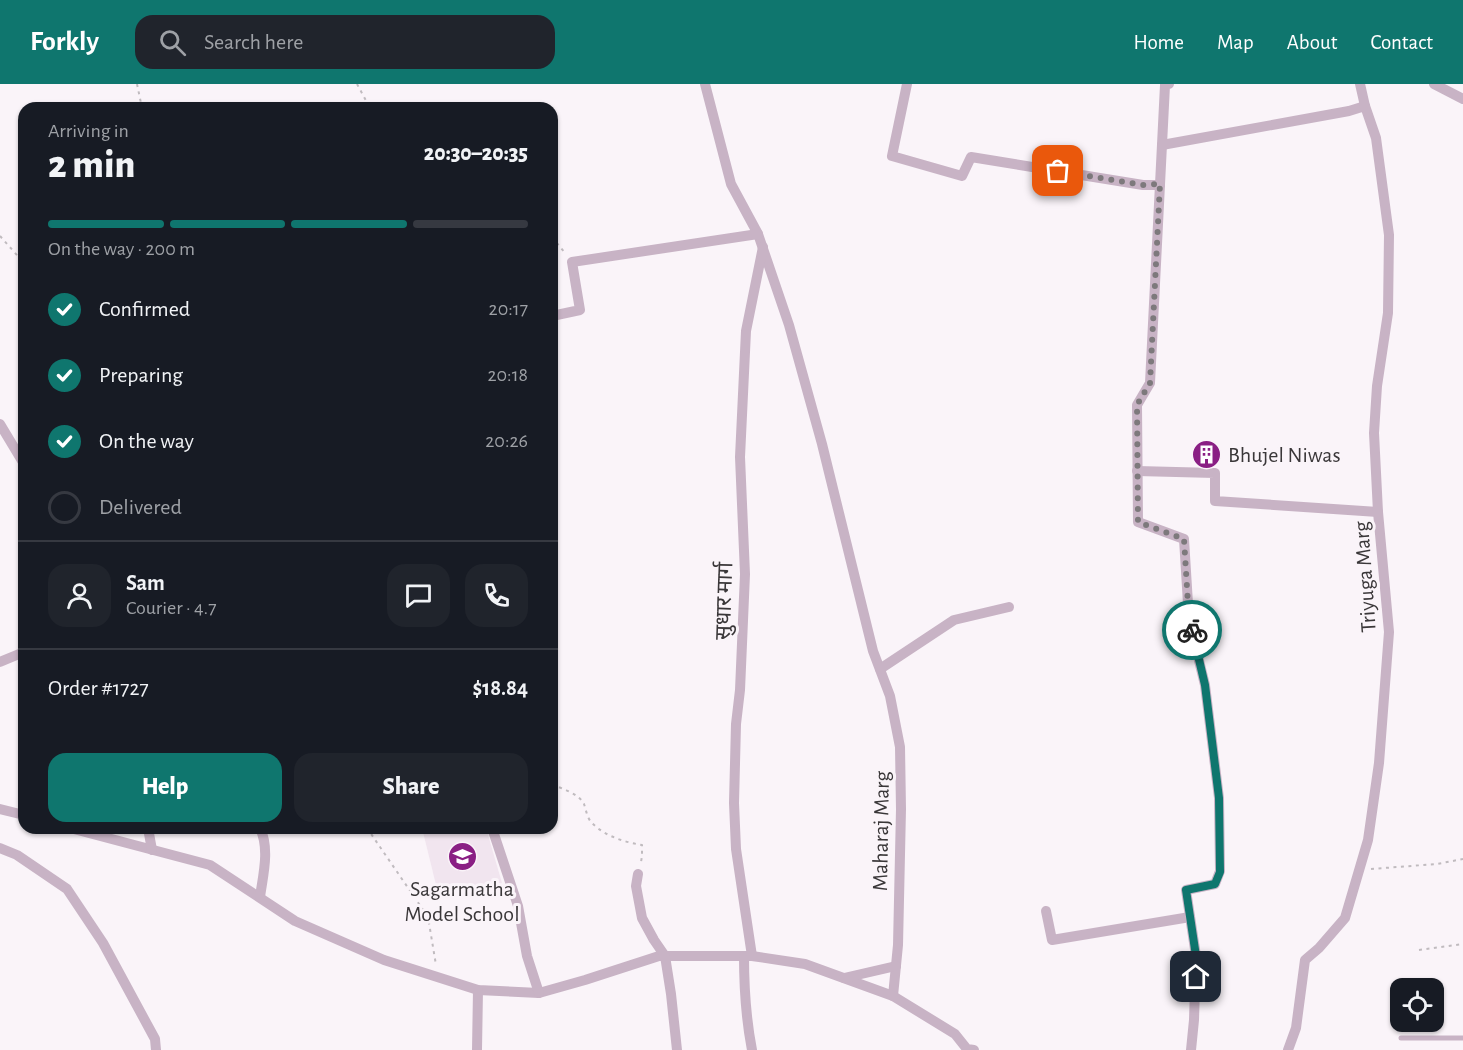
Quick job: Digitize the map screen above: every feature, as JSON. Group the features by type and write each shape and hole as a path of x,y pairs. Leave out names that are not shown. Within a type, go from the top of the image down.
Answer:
{"street":[{"name":"Maharaj Marg","path":"705,84 731,184 763,246 789,325 822,444 873,651 890,696 900,747 901,820 898,945 893,996"},
{"path":"907,84 892,156 962,176 971,157 1143,185 1160,184"},
{"path":"1169,84 1165,85 1150,383 1137,405 1138,522 1184,539 1189,620 1205,685 1219,798 1220,872 1215,884 1186,890 1196,956 1191,1050"},
{"name":"Triyuga Marg","path":"1288,1050 1296,1028 1305,960 1319,948 1345,918 1368,840 1379,763 1389,632 1378,512 1374,434 1377,386 1388,313 1389,235 1376,138 1360,84"},
{"path":"1434,84 1463,99"},
{"path":"1162,145 1365,106"},
{"path":"558,315 580,310 572,262 758,234"},
{"name":"सुधार मार्ग","path":"752,1050 744,979 748,956 736,849 734,803 745,574 740,457 745,343 763,246"},
{"path":"0,424 18,453"},
{"path":"1137,471 1215,474 1215,501 1378,512"},
{"path":"880,669 954,620 1009,607"},
{"path":"0,662 18,654"},
{"path":"0,809 18,814"},
{"path":"92,834 210,865 296,921 384,960 478,990 539,993 659,956 748,956 805,964 893,996 955,1034 969,1050"},
{"path":"149,834 152,850"},
{"path":"260,897 266,854 263,834"},
{"path":"494,834 518,906 527,956 539,993"},
{"path":"0,848 17,855 67,889 103,943 156,1039 156,1050"},
{"path":"638,874 636,886 642,918 665,956 678,1050"},
{"path":"1046,911 1052,940 1190,917"},
{"path":"844,978 896,966"},
{"path":"477,1050 478,990"}],"lane":[{"path":"1401,1038 1463,1038"}],"path":[{"path":"137,84 141,102"},
{"path":"357,84 367,102"},
{"path":"0,236 18,256"},
{"path":"558,244 572,262"},
{"path":"558,787 582,801 590,821 602,830 622,842 642,845 638,874"},
{"path":"372,834 428,917 437,977"},
{"path":"1359,870 1437,864 1463,859"},
{"path":"1419,950 1463,944"}],"shaded area":[{"name":"Sagarmatha Model School","path":"423,834 488,834 502,883 439,897"}],"way so far":[{"path":"1058,171 1143,185 1160,184 1150,383 1137,405 1138,522 1184,539 1189,620 1192,630"}],"place":[{"name":"Bhujel Niwas","path":"1207,454"},
{"name":"Sagarmatha Model School","path":"462,856"}],"route":[{"path":"1192,630 1205,685 1219,798 1220,872 1215,884 1186,890 1196,956 1196,977"}]}
